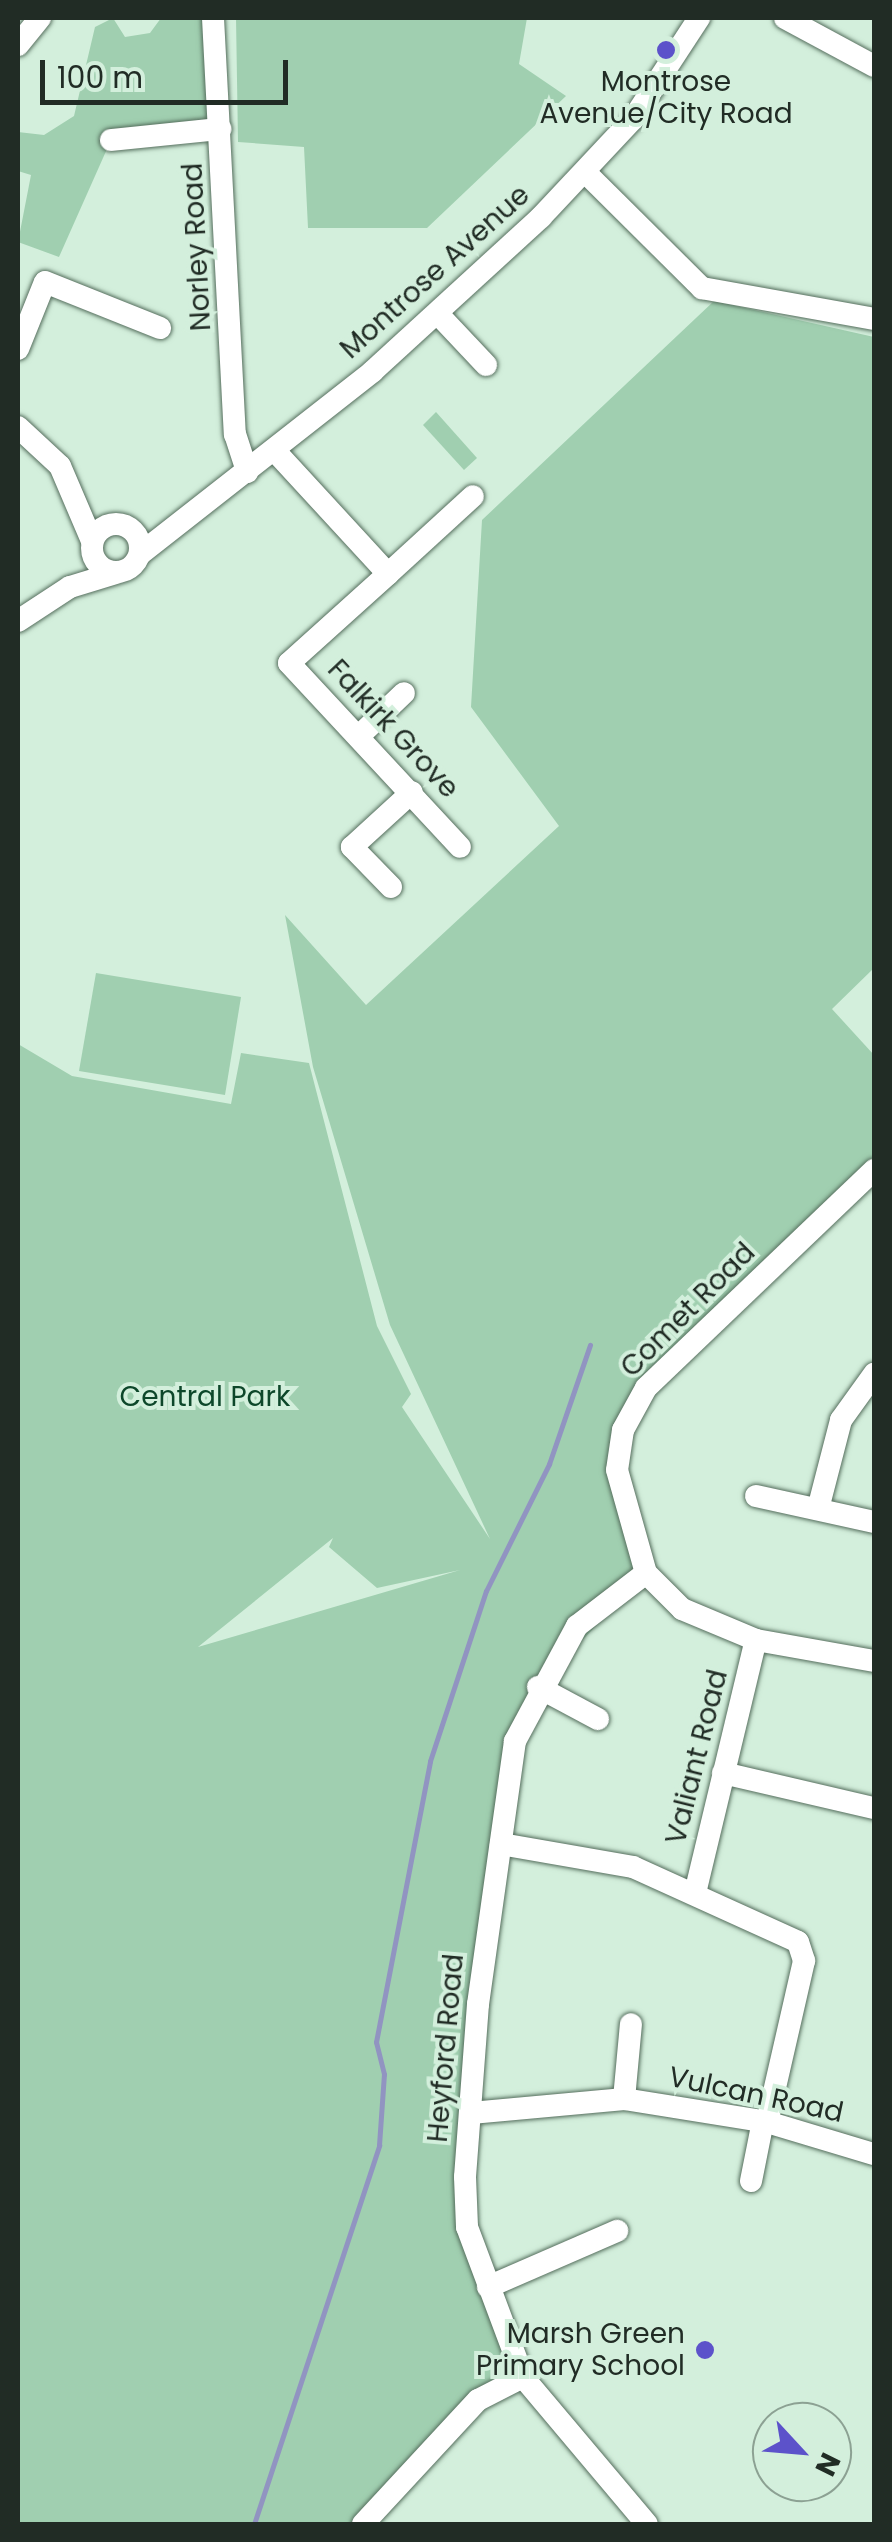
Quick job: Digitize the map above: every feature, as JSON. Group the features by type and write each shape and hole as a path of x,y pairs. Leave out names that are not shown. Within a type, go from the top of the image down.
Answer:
{"street":[{"path":"18,45 40,18"},
{"name":"Norley Road","path":"213,18 235,434 247,472"},
{"name":"Montrose Avenue","path":"116,573 166,526 247,472 438,314 585,172 632,119 699,18"},
{"path":"785,18 874,66"},
{"path":"110,140 220,129"},
{"path":"585,172 702,288 874,319"},
{"path":"18,348 46,282 160,328"},
{"path":"438,314 486,366"},
{"path":"18,427 81,500 124,525 166,526"},
{"path":"275,450 388,574"},
{"name":"Falkirk Grove","path":"460,847 289,663 474,496"},
{"path":"81,500 95,562 116,573"},
{"path":"70,587 92,544 124,525"},
{"path":"124,525 140,554"},
{"path":"18,621 70,587 116,573"},
{"path":"358,736 404,694"},
{"path":"391,887 352,847 412,792"},
{"name":"Comet Road","path":"646,1573 617,1470 623,1430 646,1388 871,1179"},
{"path":"818,1509 842,1420 874,1374"},
{"path":"756,1496 874,1522"},
{"path":"646,1573 682,1608 756,1640 874,1661"},
{"name":"Heyford Road","path":"646,1573 576,1626 538,1686 516,1741 471,2113 467,2227 523,2377 647,2524"},
{"name":"Valiant Road","path":"696,1889 756,1640"},
{"path":"538,1686 598,1720"},
{"path":"724,1773 874,1808"},
{"path":"502,1844 633,1867 696,1889 798,1942 804,1962 751,2181"},
{"name":"Vulcan Road","path":"624,2098 631,2024"},
{"name":"Vulcan Road","path":"471,2113 624,2098 765,2122 874,2154"},
{"path":"488,2286 618,2230"},
{"path":"364,2524 478,2400 523,2377"}],"green space":[{"path":"113,18 125,37 150,33 161,18 213,18 220,129 111,140 59,257 18,242 31,175 18,171 18,132 44,135 74,116 95,27"},
{"path":"236,18 527,18 519,64 566,96 427,228 308,228 304,147 238,142"},
{"name":"Central Park","path":"714,301 874,337 874,968 832,1009 874,1055 874,1170 646,1388 617,1470 646,1573 538,1687 501,1844 467,2227 523,2377 478,2400 363,2524 18,2524 18,1044 72,1076 231,1104 241,1053 309,1063 377,1326 411,1394 402,1407 490,1539 390,1325 313,1067 285,915 366,1005 559,826 471,707 482,520","holes":["333,1538 329,1547 377,1588 460,1570 198,1647"]},
{"path":"436,412 477,458 464,470 423,425"},
{"path":"96,973 241,997 225,1095 79,1071"}],"waterway":[{"path":"254,2524 379,2145 384,2074 376,2042 430,1761 486,1591 549,1464 590,1345"}],"place":[{"name":"Montrose Avenue/City Road","path":"666,50"},
{"name":"Marsh Green Primary School","path":"705,2350"}]}
